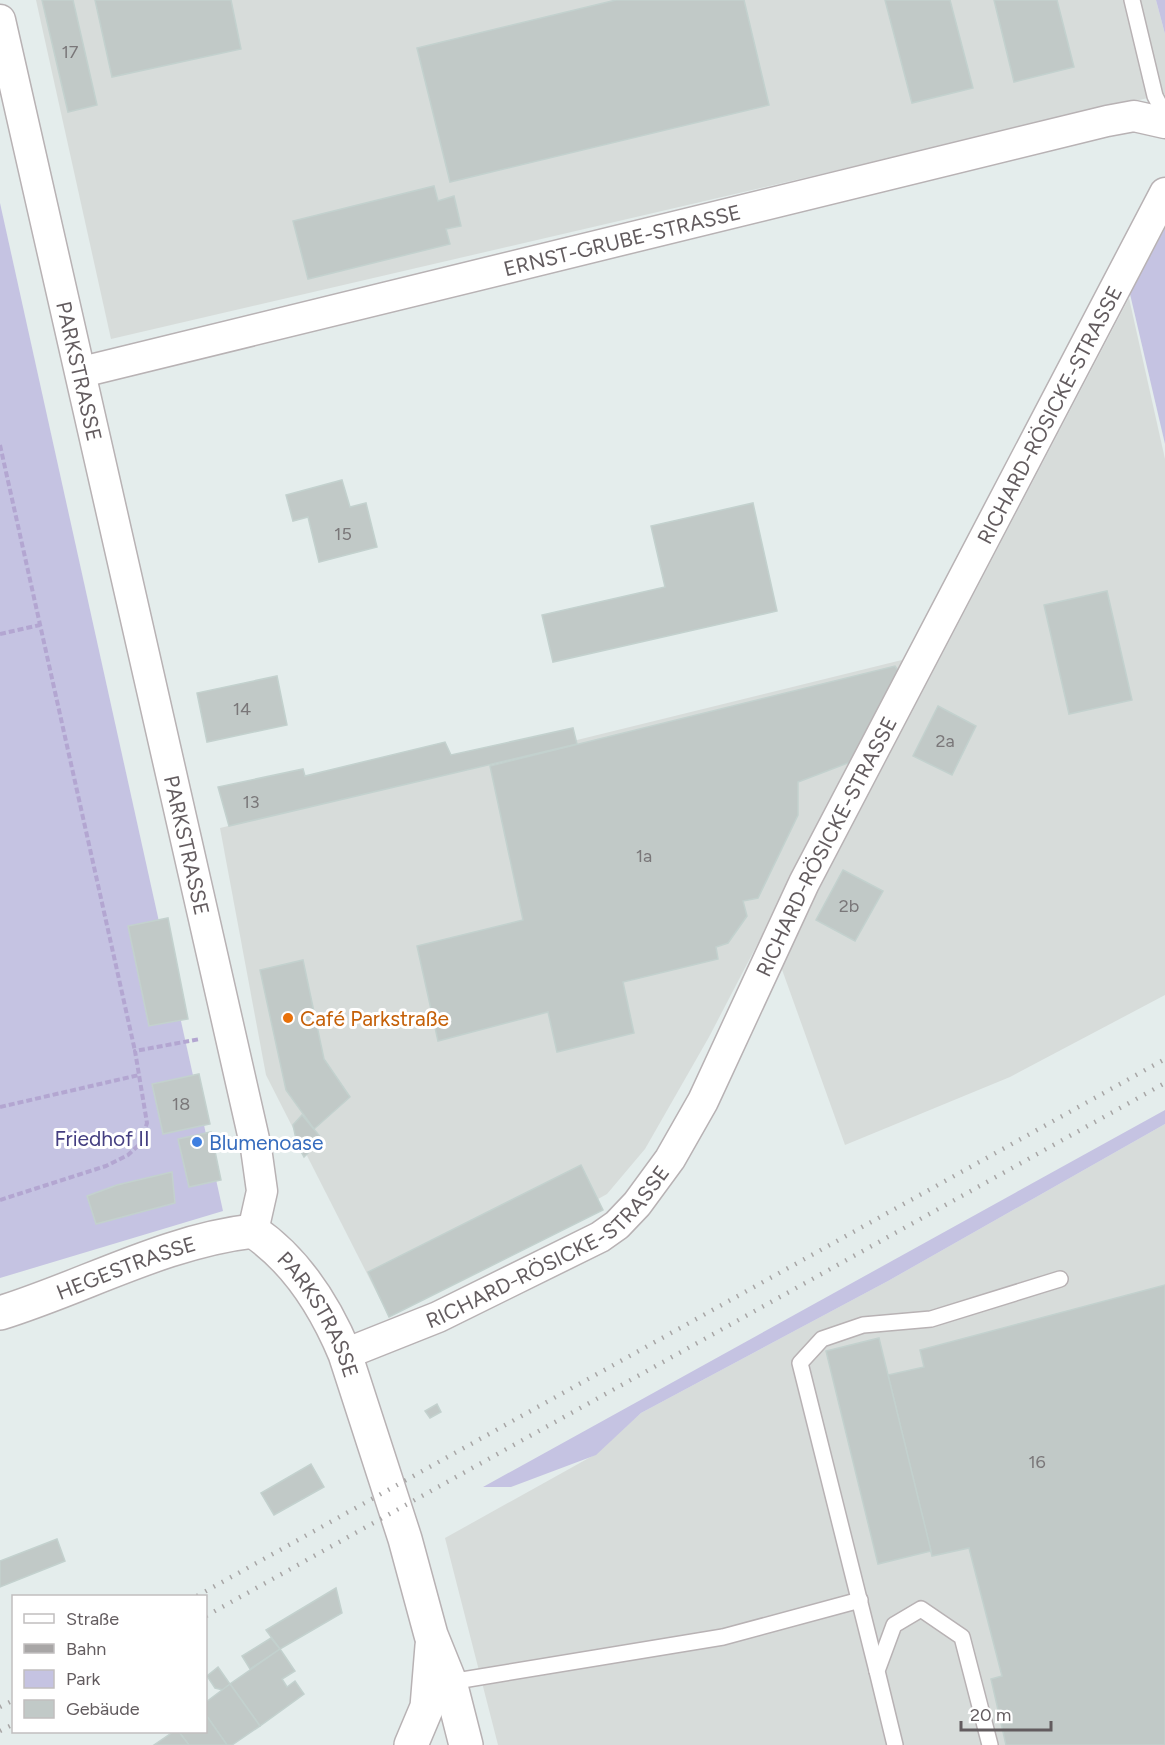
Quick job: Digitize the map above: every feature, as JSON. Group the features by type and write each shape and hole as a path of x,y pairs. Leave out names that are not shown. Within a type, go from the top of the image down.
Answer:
{"street":[{"name":"PARKSTRASSE","path":"0,20 231,1033 262,1191 253,1231 290,1262 304,1280 337,1335 345,1354 405,1539 431,1635 450,1682 466,1745"},
{"name":"ERNST-GRUBE-STRASSE","path":"82,372 1107,122 1134,116 1165,123"},
{"name":"RICHARD-RÖSICKE-STRASSE","path":"345,1354 438,1317 600,1237 617,1225 637,1204 670,1159 703,1101 804,883 1165,193"},
{"name":"HEGESTRASSE","path":"0,1313 165,1252 223,1234 253,1231"},
{"name":"PARKSTRASSE","path":"411,1745 427,1707 431,1635"}],"lane":[{"path":"1132,0 1155,96 1165,115"},
{"path":"895,1745 800,1363 822,1338 863,1325 932,1319 1060,1279"},
{"path":"450,1682 723,1637 860,1600"},
{"path":"878,1671 894,1625 921,1609 962,1637 990,1745"}],"path":[{"path":"0,445 135,1051 147,1124 141,1143 128,1155 106,1166 0,1200"},
{"path":"0,634 40,625"},
{"path":"135,1051 231,1033"},
{"path":"0,1107 139,1075"}],"shaded area":[{"path":"36,0 1156,0 1165,34 1165,94 111,339"},
{"path":"1129,298 1165,459 1165,995 1010,1077 845,1145 780,964"},
{"path":"906,659 709,1037 645,1149 607,1194 389,1317 266,1075 220,828"},
{"path":"1165,1124 1165,1745 498,1745 445,1538 596,1454 641,1413 888,1281"}],"green space":[{"path":"1156,0 1165,0 1165,34"},
{"name":"Friedhof II","path":"0,203 223,1211 0,1278"},
{"path":"1165,228 1165,444 1130,294"},
{"path":"1165,1110 1165,1124 888,1281 641,1413 596,1455 511,1487 483,1487"}],"building":[{"path":"42,0 73,0 97,105 68,112"},
{"path":"95,0 231,0 241,49 112,77"},
{"path":"616,0 744,0 769,105 450,182 417,48"},
{"path":"885,0 950,0 973,88 912,103"},
{"path":"994,0 1057,0 1074,67 1014,82"},
{"path":"434,186 438,201 454,196 461,226 446,229 450,244 308,279 293,221"},
{"path":"342,480 350,507 366,503 377,547 319,562 308,517 293,521 286,495"},
{"path":"753,503 777,611 553,662 542,615 665,587 651,526"},
{"path":"1107,591 1132,700 1069,714 1044,605"},
{"path":"895,666 901,675 853,761 798,782 798,815 758,898 743,901 747,916 728,943 716,947 718,959 623,982 634,1033 557,1052 548,1012 438,1041 417,946 523,920 490,766"},
{"path":"277,676 287,725 207,742 197,693"},
{"path":"938,706 976,726 952,775 913,756"},
{"path":"573,728 577,744 229,826 218,787 303,769 305,776 445,742 451,755"},
{"path":"843,870 883,891 855,941 816,920"},
{"path":"168,918 188,1019 149,1026 128,926"},
{"path":"303,960 324,1059 350,1097 314,1129 286,1090 260,970"},
{"path":"199,1074 210,1124 163,1134 152,1084"},
{"path":"302,1115 322,1139 304,1157 297,1144 293,1125"},
{"path":"211,1132 221,1180 189,1187 178,1139"},
{"path":"581,1165 603,1210 389,1317 368,1272"},
{"path":"172,1172 175,1203 96,1224 87,1196 117,1185"},
{"path":"1165,1285 1165,1745 1006,1745 991,1679 1002,1676 969,1548 932,1556 888,1375 924,1367 920,1350"},
{"path":"879,1338 931,1551 878,1564 826,1351"},
{"path":"437,1404 441,1412 430,1418 425,1411"},
{"path":"311,1464 324,1487 274,1515 261,1493"},
{"path":"57,1539 65,1561 0,1587 0,1561"},
{"path":"336,1588 342,1613 280,1649 266,1630"},
{"path":"271,1638 280,1649 250,1669 242,1656"},
{"path":"280,1649 295,1671 282,1679 287,1687 295,1681 304,1694 260,1726 230,1684"},
{"path":"218,1667 230,1684 223,1690 215,1688 207,1676"},
{"path":"230,1684 260,1726 232,1745 227,1745 207,1716 207,1701"},
{"path":"207,1716 227,1745 189,1745 180,1733 207,1733"},
{"path":"172,1733 180,1733 189,1745 154,1745"}],"railway":[{"path":"199,1595 1165,1059"},
{"path":"207,1615 1165,1083"},
{"path":"0,1707 12,1701"},
{"path":"0,1731 12,1725"}],"place":[{"name":"Café Parkstraße","path":"288,1018"},
{"name":"Blumenoase","path":"197,1142"}]}
